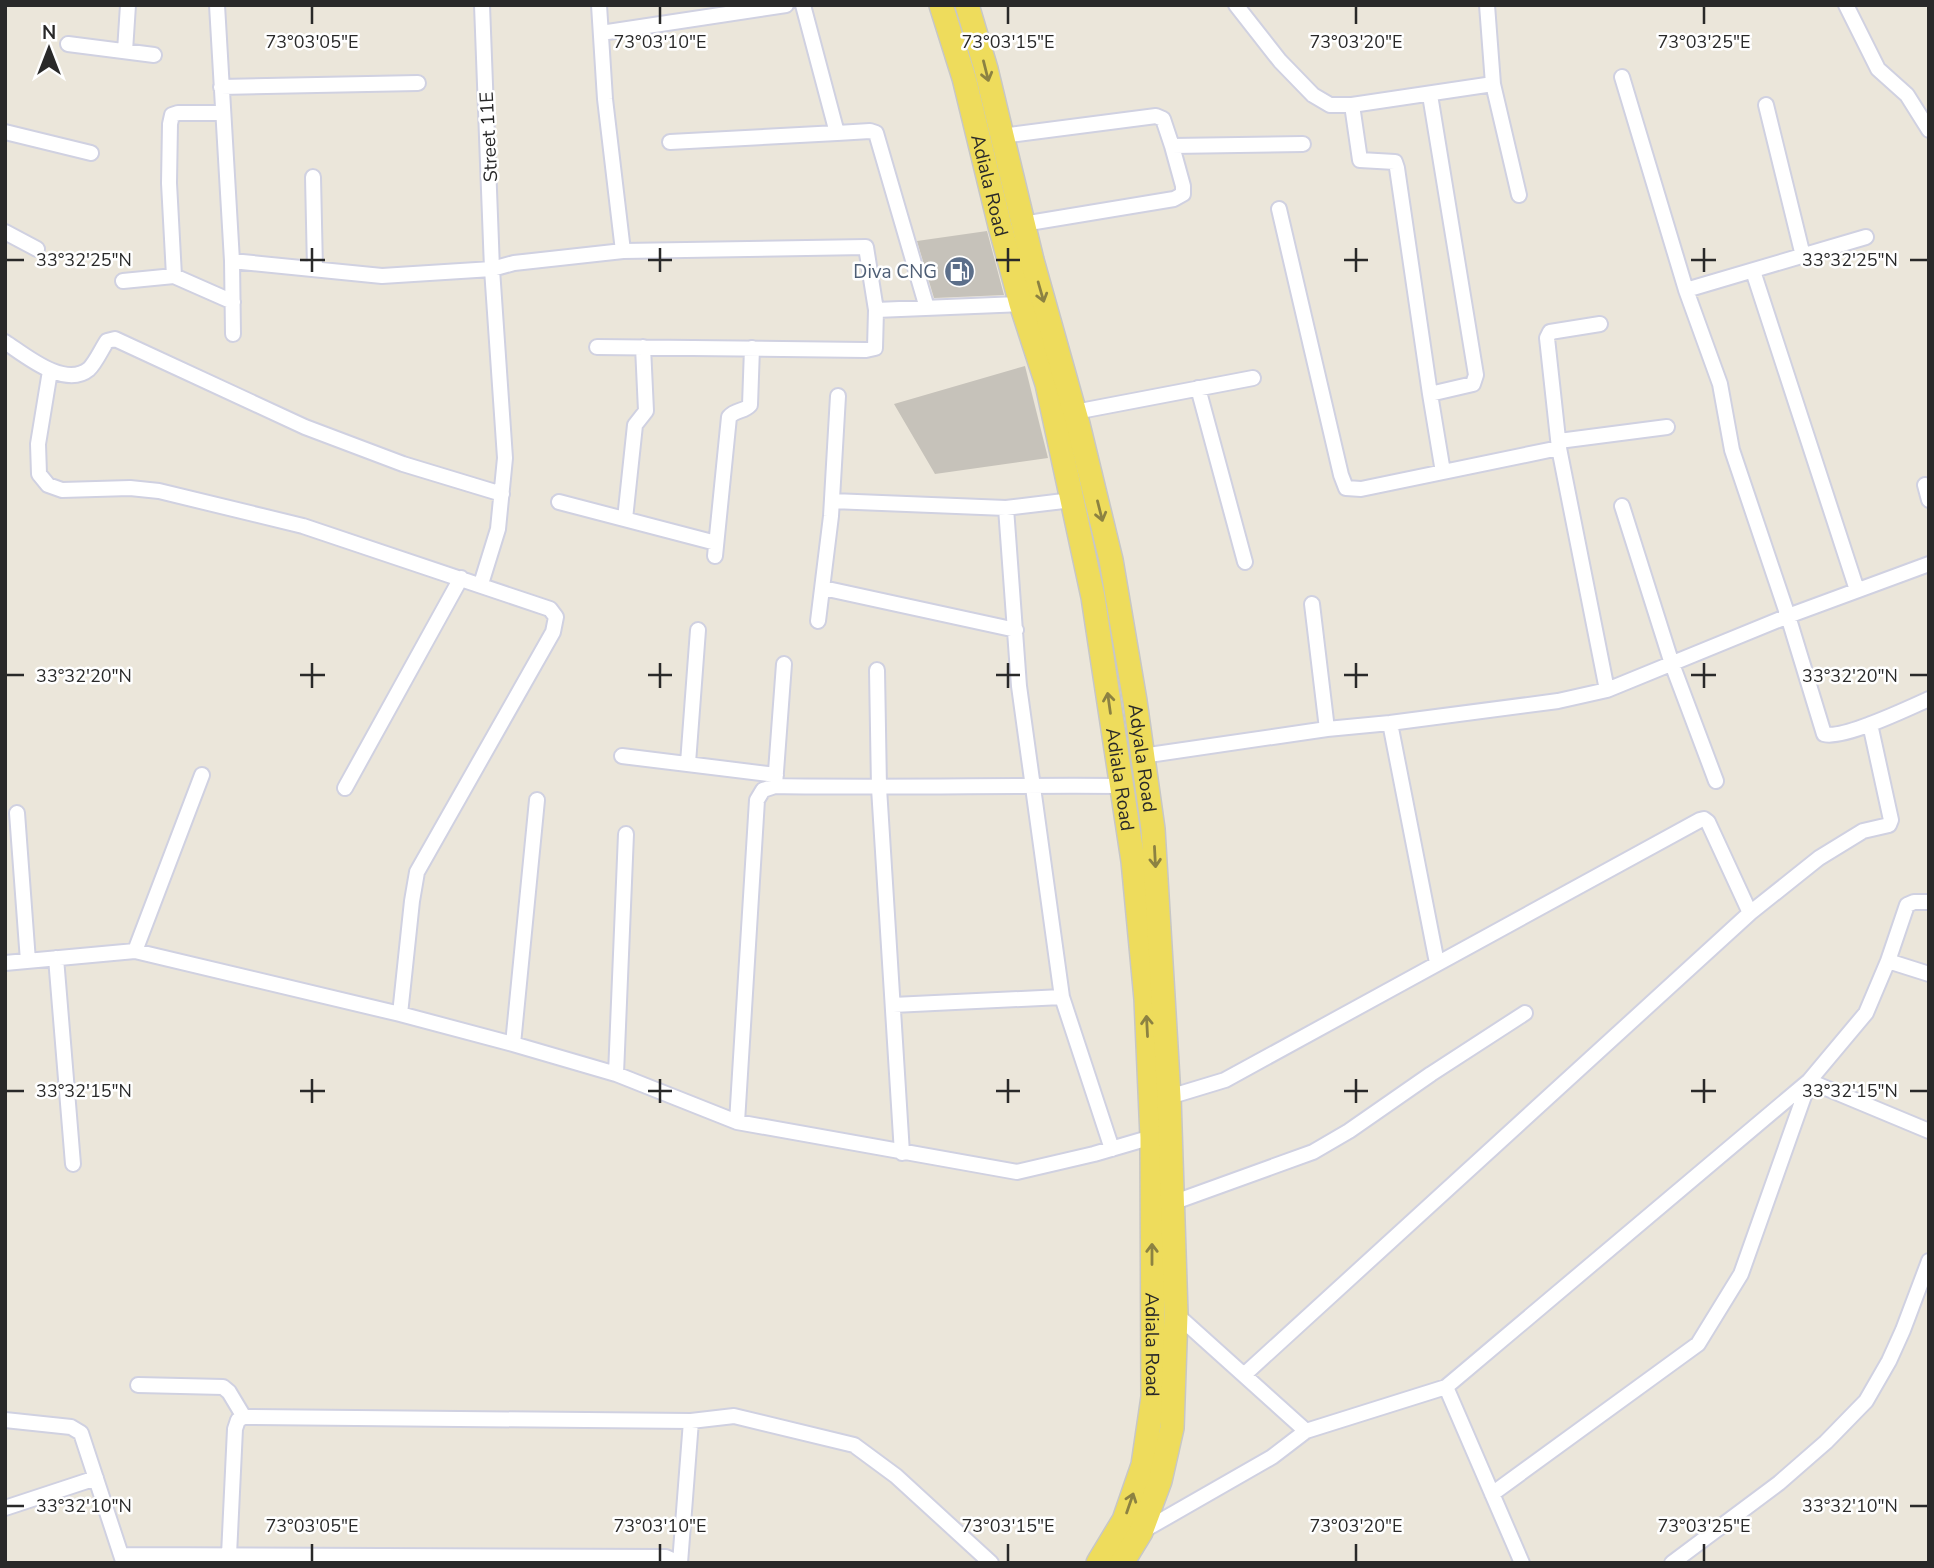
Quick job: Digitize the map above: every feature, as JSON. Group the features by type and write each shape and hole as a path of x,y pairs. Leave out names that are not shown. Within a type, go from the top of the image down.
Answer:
{"main road":[{"name":"Adiala Road","path":"941,5 964,78 1021,304 1047,384 1093,597 1133,860 1146,999 1152,1137 1153,1396 1143,1465 1124,1520 1098,1563"},
{"name":"Adyala Road","path":"967,5 1075,412 1111,560 1153,829 1169,1097 1176,1314 1172,1428 1160,1480 1141,1532 1122,1563"}],"street":[{"path":"125,51 128,5"},
{"path":"217,5 232,261 233,334"},
{"name":"Street 11E","path":"481,584 498,529 505,458 492,269 482,5"},
{"path":"599,5 605,99 623,251"},
{"path":"601,33 786,5"},
{"path":"803,5 837,132"},
{"path":"1236,5 1280,61 1313,95 1330,105 1352,105 1493,84"},
{"path":"1488,5 1493,84 1519,195"},
{"path":"1846,5 1878,69 1907,95 1929,130"},
{"path":"68,44 154,55"},
{"path":"1622,77 1686,290 1720,384 1732,450 1788,616 1824,734 1833,735 1870,724 1929,699"},
{"path":"221,87 418,83"},
{"path":"1430,94 1476,375 1473,384 1430,394"},
{"path":"1352,105 1360,160 1395,162 1397,169 1443,472"},
{"path":"1766,105 1803,256"},
{"path":"174,276 169,183 172,115 222,113"},
{"path":"1002,136 1156,116 1163,119 1183,186 1183,194 1174,199 1023,224"},
{"path":"5,132 91,153"},
{"path":"670,142 837,132 876,133 927,308"},
{"path":"1172,146 1303,144"},
{"path":"313,177 315,269"},
{"path":"1279,209 1346,488 1361,489 1559,444 1667,427"},
{"path":"5,232 37,249"},
{"path":"1686,290 1866,237"},
{"path":"232,261 382,276 492,269 514,263 623,251 866,247 876,310 875,348 597,347"},
{"path":"1753,271 1857,590"},
{"path":"123,281 174,276 233,302"},
{"path":"876,310 1021,304"},
{"path":"1600,324 1550,332 1547,338 1559,444 1607,690"},
{"path":"5,342 50,371 71,375 91,368 107,341 115,339 305,428 403,464 502,494"},
{"path":"625,519 635,425 646,411 643,347"},
{"path":"559,502 625,519 716,549 729,417 750,405 752,348"},
{"path":"50,371 38,444 39,474 48,485 62,490 130,488 159,491 303,526 551,609 555,617 554,632 418,872 412,901 400,1014"},
{"path":"1075,412 1253,378"},
{"path":"1198,388 1245,562"},
{"path":"818,621 832,501 838,396"},
{"path":"1925,485 1929,500"},
{"path":"832,501 1006,508 1072,499"},
{"path":"1622,506 1672,664 1716,781"},
{"path":"1006,508 1019,686 1062,997 1112,1149"},
{"path":"1142,756 1327,729 1558,701 1607,690 1788,616 1929,564"},
{"path":"345,788 461,578"},
{"path":"823,588 1016,630"},
{"path":"1312,604 1327,729"},
{"path":"688,763 698,630"},
{"path":"737,1122 757,800 763,790 775,781 784,664"},
{"path":"877,670 879,788 902,1153"},
{"path":"1390,723 1437,963"},
{"path":"1245,1374 1750,913 1819,858 1863,831 1889,825 1891,820 1870,724"},
{"path":"622,756 688,763 775,781 879,788 1122,786"},
{"path":"135,951 202,775"},
{"path":"513,1044 537,800"},
{"path":"17,813 27,961"},
{"path":"1169,1097 1225,1080 1700,820 1708,822 1750,913"},
{"path":"616,1074 626,834"},
{"path":"1141,1532 1272,1457 1306,1431 1446,1387 1809,1081 1866,1013 1888,961 1907,905 1929,902"},
{"path":"5,963 135,951 400,1014 513,1044 616,1074 737,1122 1017,1172 1152,1137"},
{"path":"56,958 73,1164"},
{"path":"1888,961 1929,974"},
{"path":"893,1005 1062,997"},
{"path":"1172,1203 1313,1152 1349,1131 1525,1013"},
{"path":"1809,1081 1929,1131"},
{"path":"1492,1494 1698,1344 1741,1274 1809,1081"},
{"path":"1672,1563 1779,1483 1826,1442 1866,1401 1903,1330 1929,1261"},
{"path":"1176,1314 1306,1431"},
{"path":"138,1385 223,1387 244,1417"},
{"path":"1446,1387 1522,1563"},
{"path":"229,1555 235,1429 238,1420 244,1417 691,1421 734,1416 854,1445 896,1476 991,1563"},
{"path":"5,1420 71,1427 81,1433 122,1559 229,1555 666,1557 679,1563 691,1421"},
{"path":"5,1508 96,1478"}],"building":[{"name":"Diva CNG","path":"987,231 1004,295 934,298 917,241"},
{"path":"1025,366 1048,458 935,474 894,404"}],"place":[{"name":"Diva CNG","path":"960,271"}]}
